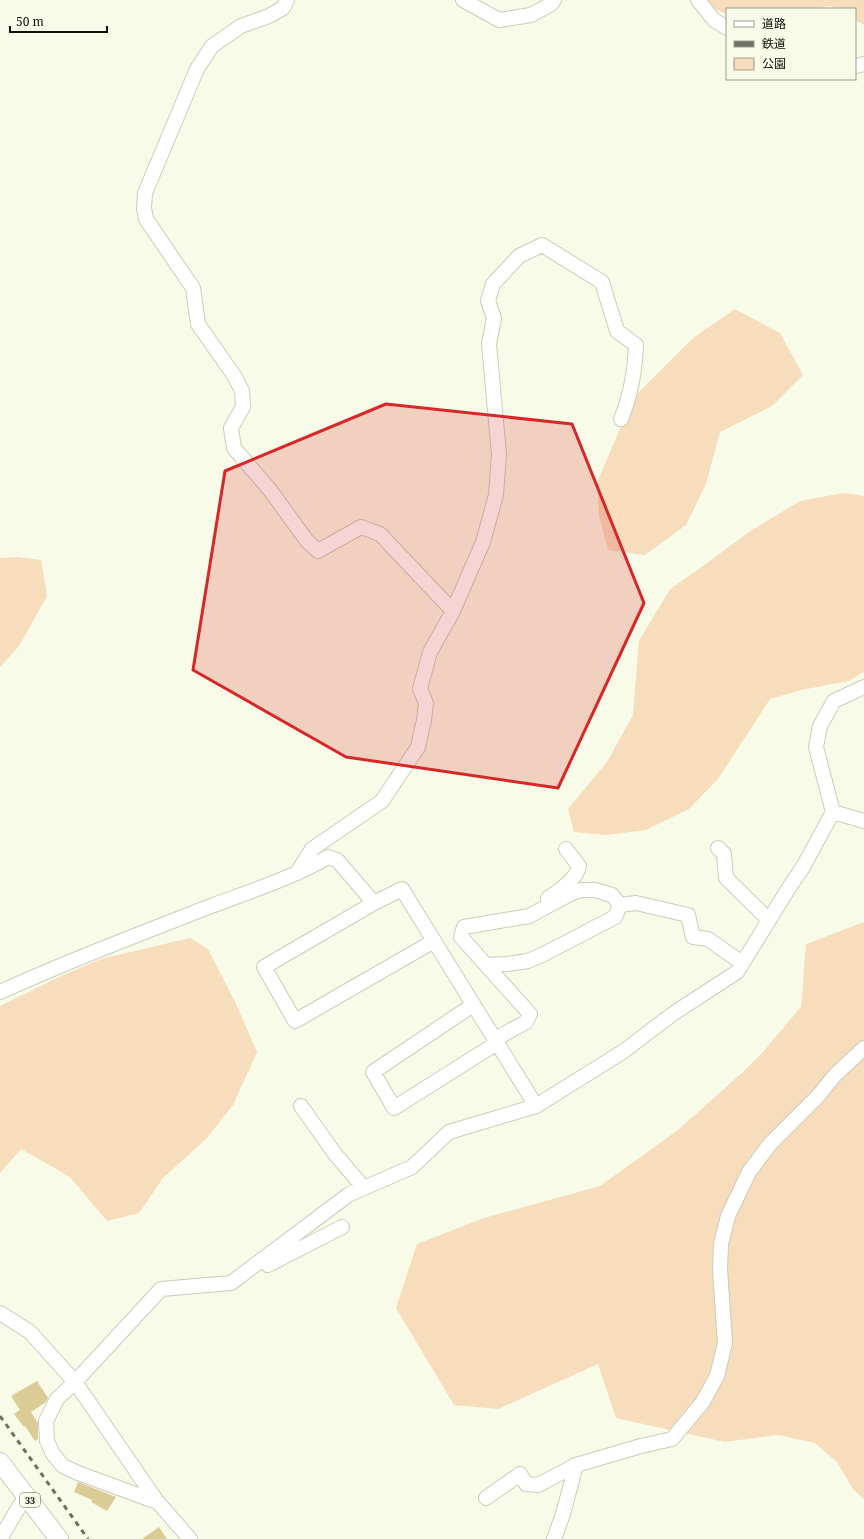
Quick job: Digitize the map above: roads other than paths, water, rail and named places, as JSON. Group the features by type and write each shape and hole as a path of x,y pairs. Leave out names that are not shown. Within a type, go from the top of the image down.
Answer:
{"main road":[{"name":"33","path":"0,1462 59,1539"}],"street":[{"path":"287,0 283,8 269,16 241,26 212,46 197,69 145,193 144,208 146,219 193,288 198,324 235,377 242,391 244,407 231,428 234,448 270,490 307,541 318,551 361,528 380,534 453,611"},
{"path":"463,0 498,20 531,15 551,4 554,0"},
{"path":"698,0 714,20 726,27"},
{"path":"297,873 312,850 382,801 418,747 426,702 420,689 430,652 453,611 483,542 496,495 499,454 489,344 494,318 488,301 493,284 519,256 542,245 602,282 617,331 636,345 634,374 628,401 621,419"},
{"path":"157,1502 63,1466 53,1454 47,1442 46,1421 57,1399 75,1382 161,1289 231,1283 348,1195 412,1166 449,1132 536,1106 624,1051 674,1013 737,972 803,868 833,812 816,747 820,726 834,701 864,687"},
{"path":"833,812 864,821"},
{"path":"718,848 724,854 726,878 769,920"},
{"path":"523,917 530,908 559,891 578,872 579,866 566,849"},
{"path":"0,992 33,976 297,873 328,857 337,860 374,903"},
{"path":"434,941 295,1021 264,967 374,903 402,889 536,1106"},
{"path":"473,1005 373,1072 394,1108 526,1022 530,1014 461,937 464,927 529,916 570,894 581,890 595,890 612,894 620,905"},
{"path":"620,905 636,903 688,915 693,937 708,939 742,963"},
{"path":"486,965 528,961 544,954 615,917 620,905"},
{"path":"486,1498 520,1474 526,1484 538,1486 576,1465 641,1446 672,1439 702,1403 717,1376 725,1344 720,1269 721,1244 728,1216 749,1172 770,1144 818,1095 835,1075 864,1048"},
{"path":"301,1106 335,1154 364,1188"},
{"path":"262,1259 268,1265 342,1227"},
{"path":"0,1313 30,1332 75,1382 157,1502 190,1539"},
{"path":"554,1539 564,1514 576,1465"},
{"path":"0,1539 26,1495"}],"railway":[{"path":"0,1416 88,1539"}]}
